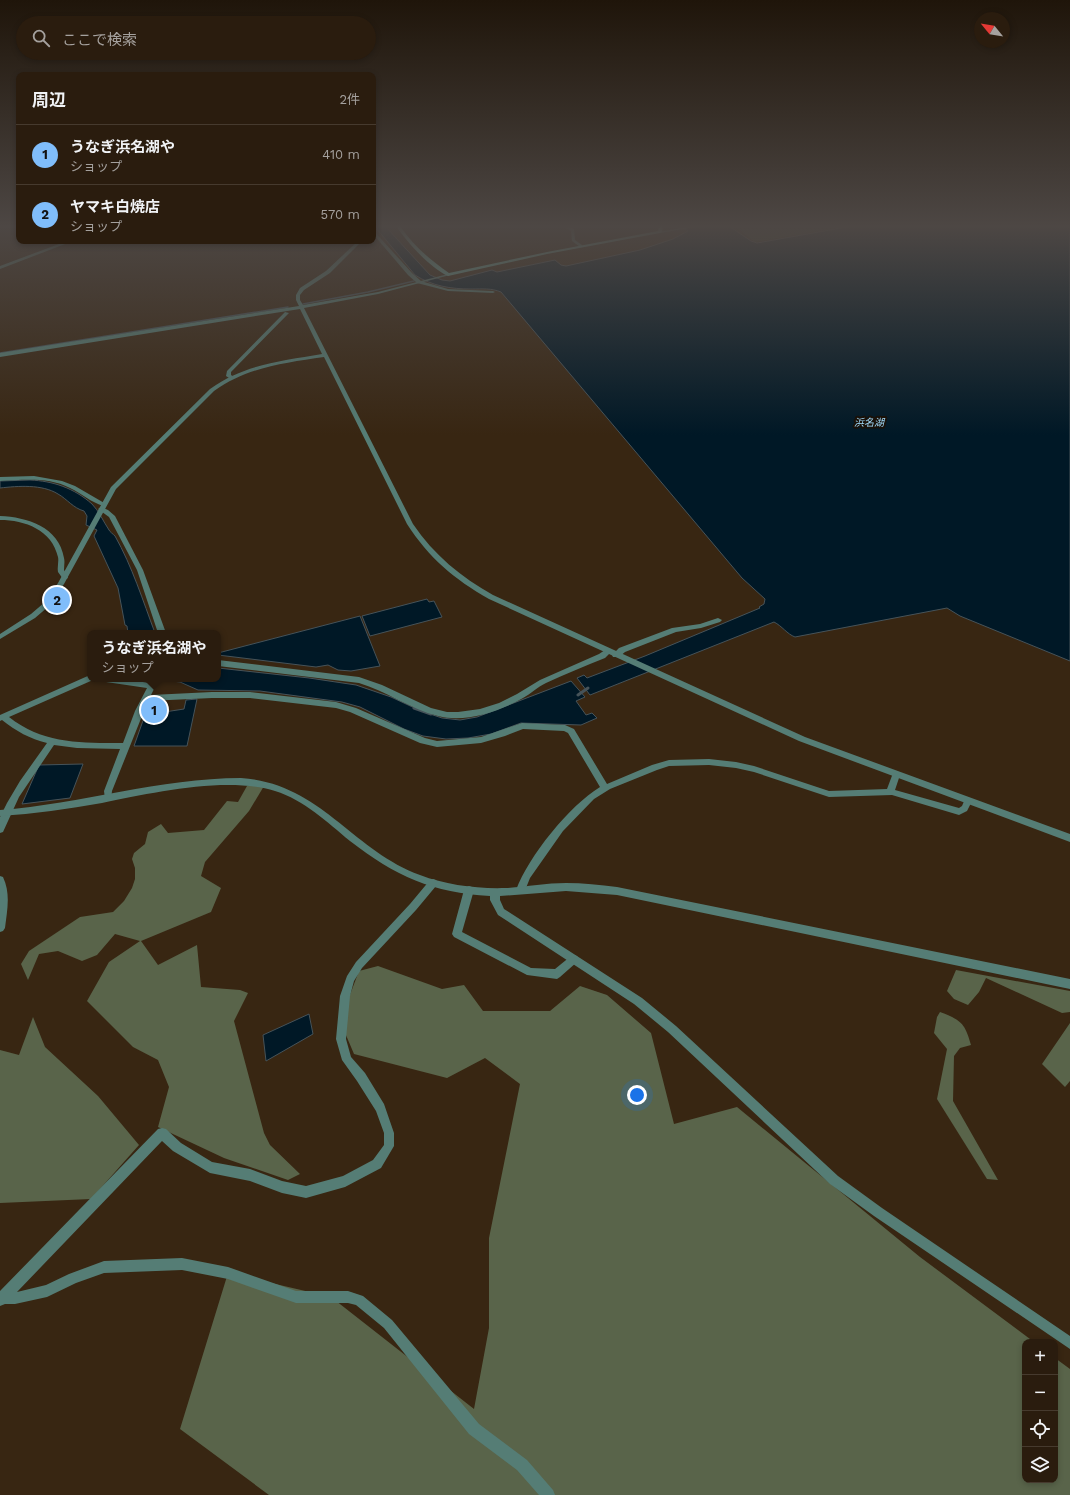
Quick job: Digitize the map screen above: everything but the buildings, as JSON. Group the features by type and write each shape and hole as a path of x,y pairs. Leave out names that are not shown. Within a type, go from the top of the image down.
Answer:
{"street":[{"path":"299,296 298,298 301,307 418,537 434,557 455,575 481,592 788,734 1070,838"},
{"path":"0,355 364,296"},
{"path":"231,377 228,375 228,372 287,314"},
{"path":"0,637 25,622 40,610 52,597 66,577 113,488 212,390 231,377 254,369 325,355"},
{"path":"0,479 32,478 55,480 67,484 94,501 101,509 106,510 112,516 140,570 161,630"},
{"path":"0,518 21,520 48,533 58,547 61,557 60,570 66,577"},
{"path":"618,656 622,650 675,630 701,626 718,620"},
{"path":"221,663 359,680 437,713 456,716 480,711 518,697 538,684 602,656 608,651"},
{"path":"1,718 87,679"},
{"path":"108,797 108,791 137,716 154,682"},
{"path":"145,698 250,695 336,705 353,710 423,741 437,744 481,740 522,726 565,728 571,730 605,788"},
{"path":"1,718 22,730 52,742 67,745 126,746"},
{"path":"0,829 3,813 52,742"},
{"path":"521,890 526,876 560,828 591,797 605,788 662,764 677,762 709,762 736,765 754,769 829,794 890,792 959,812 963,811 968,801"},
{"path":"890,792 896,775"},
{"path":"3,813 42,809 158,789 214,783 239,782 266,784 293,794 313,806 387,863 408,874 433,883 469,890 495,892 564,887 617,891 1070,984"},
{"path":"0,880 4,897 0,928"},
{"path":"1,1299 162,1133 177,1147 210,1166 250,1175 282,1187 306,1192 345,1181 377,1164 389,1146 389,1134 380,1108 348,1060 341,1039 345,996 350,979 359,966 433,883"},
{"path":"469,890 457,934 530,972 557,974 574,959"},
{"path":"495,892 495,900 501,912 638,1001 672,1029 834,1180 878,1212 1070,1343"},
{"path":"1,1299 14,1298 47,1290 73,1278 104,1267 182,1264 228,1273 296,1297 348,1297 359,1300 388,1324 474,1429 522,1465 548,1495"}],"green space":[{"path":"247,786 264,786 249,811 205,862 201,876 221,888 211,912 141,941 158,965 197,945 201,987 240,990 248,993 234,1021 264,1133 270,1145 300,1174 288,1180 224,1158 158,1127 169,1087 158,1060 133,1047 87,1001 109,962 140,941 115,934 97,955 82,961 58,951 39,954 28,980 21,964 29,951 80,917 113,912 124,901 132,888 135,879 135,868 132,859 134,853 145,844 148,832 161,824 168,833 204,830 227,801 238,802"},
{"path":"378,966 442,989 464,985 483,1011 550,1011 580,986 607,995 651,1033 674,1124 737,1107 920,1257 1030,1339 1022,1339 1022,1483 1058,1483 1058,1360 1070,1369 1070,1495 269,1495 180,1429 228,1273 331,1297 474,1409 489,1328 489,1238 520,1084 485,1058 447,1078 354,1054 340,1021 359,971"},
{"path":"956,970 1070,991 1070,1012 1062,1013 986,978 979,992 968,1005 954,999 947,991"},
{"path":"940,1012 953,1017 961,1023 967,1032 971,1045 960,1048 954,1056 953,1101 998,1180 987,1179 937,1099 947,1049 934,1033 937,1017"},
{"path":"33,1017 45,1047 98,1096 139,1145 91,1199 0,1203 0,1050 19,1055"},
{"path":"1070,1023 1070,1081 1065,1087 1042,1064"}],"water":[{"name":"浜名湖","path":"504,296 1070,296 1070,661 960,616 947,608 795,637 774,622 590,695 577,678 584,675 587,678 645,656 760,608 759,607 764,604 765,599 742,578"},
{"path":"30,480 63,486 85,498 92,504 109,531 115,536 127,559 154,630 128,630 127,626 125,625 118,588 94,536 97,530 86,525 87,516 84,511 52,491 37,487 22,486 0,488 0,481"},
{"path":"427,599 429,602 434,601 442,617 370,636 362,616"},
{"path":"360,616 380,666 351,671 338,670 328,665 316,667 221,655 221,652"},
{"path":"221,668 309,678 356,685 391,697 421,711 442,718 460,720 477,717 571,681 585,697 576,701 586,715 592,713 597,718 581,725 521,723 491,734 468,738 446,739 423,736 404,729 360,707 342,702 260,691 198,690 180,682 221,682"},
{"path":"197,699 187,746 134,746 145,715 184,709 186,700"},
{"path":"83,764 70,798 22,804 39,765"},
{"path":"309,1014 313,1034 266,1061 263,1035"}],"waterway":[{"path":"303,304 348,296"},
{"path":"0,353 288,307"},
{"path":"578,695 588,688"},
{"path":"414,708 431,714"}],"place":[{"name":"ヤマキ白焼店","path":"57,600"},
{"name":"うなぎ浜名湖や","path":"154,710"}]}
